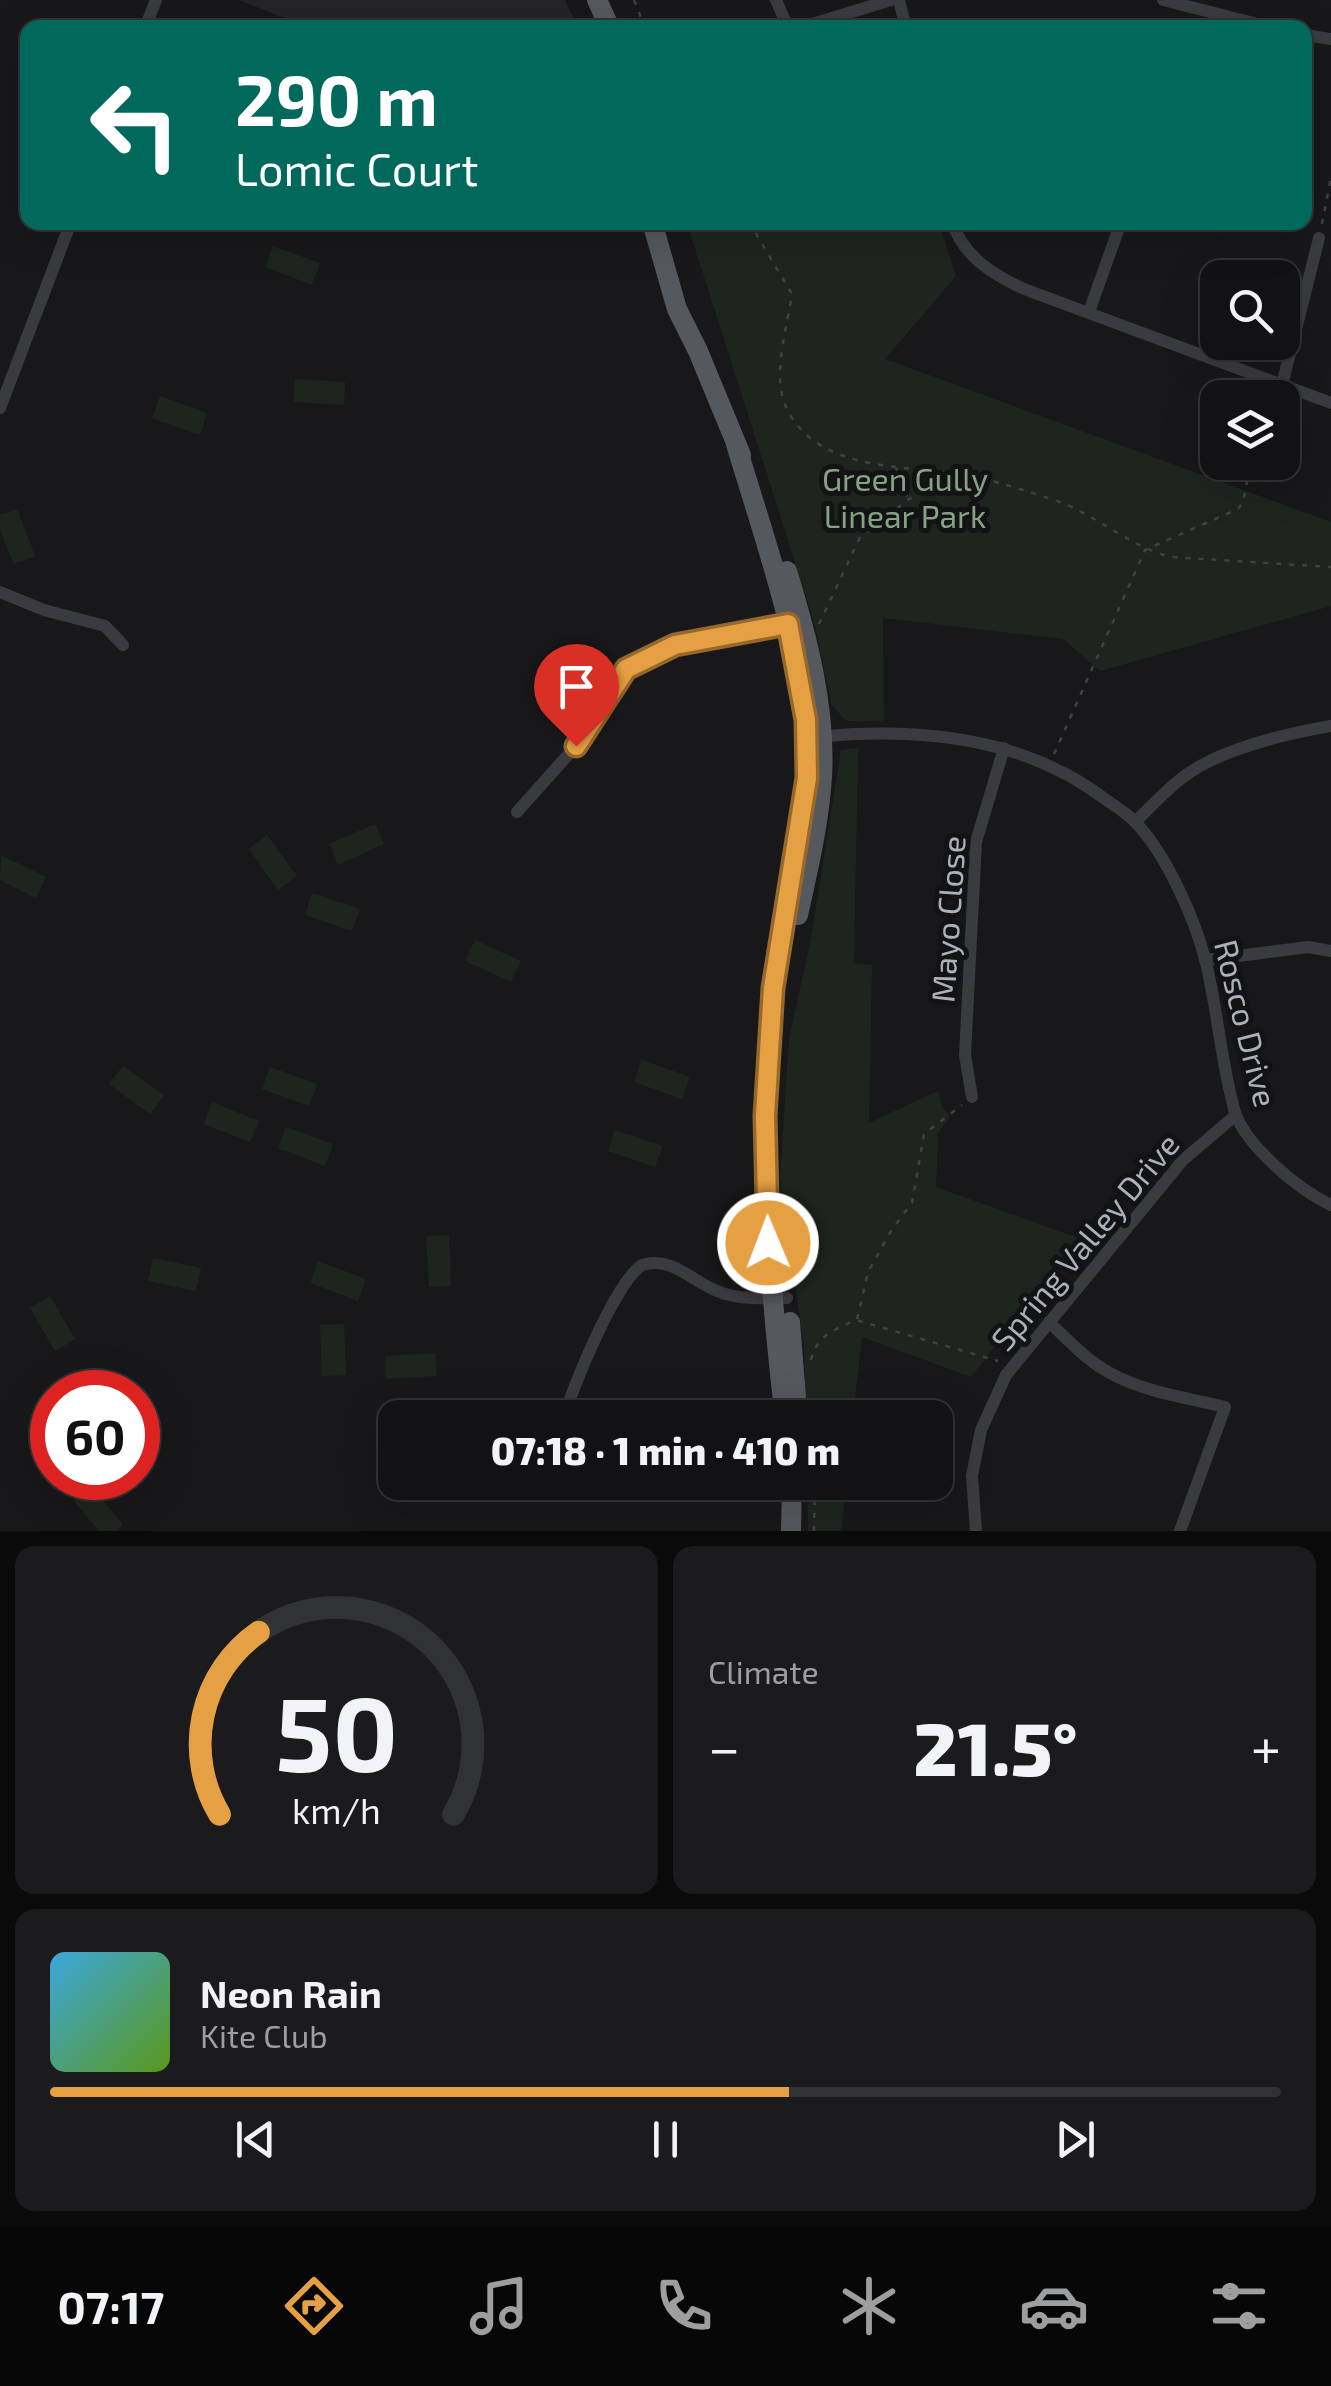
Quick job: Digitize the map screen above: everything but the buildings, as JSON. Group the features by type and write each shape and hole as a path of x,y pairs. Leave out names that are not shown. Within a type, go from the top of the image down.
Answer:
{"main road":[{"path":"654,230 677,309 767,512 802,625 814,737 822,774 816,828 771,1034 765,1116 767,1192 780,1298 785,1400"},
{"path":"667,230 698,351"},
{"path":"780,1298 795,1360 796,1400"},
{"path":"791,1531 792,1500"}],"street":[{"path":"826,20 891,0"},
{"path":"1163,0 1242,20"},
{"path":"0,408 68,230"},
{"path":"956,230 981,265 1024,289 1269,380"},
{"path":"1089,312 1119,230"},
{"path":"1283,380 1319,238"},
{"path":"1300,392 1331,403"},
{"path":"0,592 44,610 105,626 123,645"},
{"path":"518,812 576,746 626,669 675,645 802,625"},
{"path":"1135,822 1184,776 1233,752 1295,732 1331,726"},
{"name":"Rosco Drive","path":"814,737 917,733 1004,748 1050,764 1088,785 1135,822 1160,856 1206,960 1236,1116 1270,1162 1311,1195 1331,1204"},
{"name":"Mayo Close","path":"972,1097 965,1054 976,842 1004,748"},
{"path":"1206,960 1308,947 1331,951"},
{"name":"Spring Valley Drive","path":"976,1531 972,1476 981,1430 1013,1366 1182,1160 1236,1116"},
{"path":"571,1400 592,1345 624,1285 642,1265 667,1263 725,1294 780,1298"},
{"path":"1048,1322 1085,1357 1111,1374 1148,1389 1225,1406 1180,1531"}],"path":[{"path":"1319,238 1331,177"},
{"path":"754,230 792,294 781,373 790,416 807,433 838,453 896,468 956,474 1058,501 1146,550 1196,561 1331,568"},
{"path":"896,468 909,499"},
{"path":"802,625 840,586 860,538 909,499 956,474"},
{"path":"1050,764 1146,550 1238,509 1247,480"},
{"path":"856,1320 868,1272 890,1231 912,1203 924,1134 972,1097"},
{"path":"809,1371 814,1345 824,1335 856,1320 1013,1366"},
{"path":"814,1531 815,1500"}],"shaded area":[{"path":"239,0 565,0 575,20 289,20"}],"green space":[{"name":"Green Gully Linear Park","path":"689,230 941,230 956,276 885,359 1200,474 1200,480 1216,480 1331,522 1331,606 1100,671 1063,639 883,618 884,721 850,721 831,703 815,625"},
{"path":"273,246 320,263 312,285 265,267"},
{"path":"295,379 345,382 344,405 294,402"},
{"path":"160,396 207,413 200,435 152,418"},
{"path":"17,509 35,556 14,564 0,530 0,515"},
{"path":"858,748 854,963 872,965 869,1123 938,1091 942,1107 950,1116 938,1133 936,1187 1078,1238 971,1377 862,1337 855,1400 806,1400 804,1346 780,1179 789,1039 810,944 841,750"},
{"path":"375,824 384,844 338,865 329,844"},
{"path":"267,835 297,876 278,890 249,849"},
{"path":"1,855 46,877 36,898 0,880"},
{"path":"312,893 360,909 352,931 305,915"},
{"path":"475,940 521,961 511,982 465,961"},
{"path":"642,1060 690,1077 682,1099 634,1082"},
{"path":"123,1066 164,1095 150,1114 109,1084"},
{"path":"270,1067 317,1084 309,1106 262,1089"},
{"path":"212,1102 259,1121 250,1142 204,1124"},
{"path":"286,1127 333,1144 325,1166 278,1148"},
{"path":"615,1130 663,1146 655,1167 608,1151"},
{"path":"449,1235 451,1286 429,1287 426,1236"},
{"path":"153,1258 201,1268 196,1291 148,1281"},
{"path":"318,1261 366,1279 358,1301 310,1283"},
{"path":"50,1296 75,1339 55,1351 30,1308"},
{"path":"344,1324 346,1375 322,1376 320,1325"},
{"path":"435,1353 437,1376 386,1379 385,1356"},
{"path":"102,1500 123,1525 116,1531 99,1531 74,1501"},
{"path":"807,1500 844,1500 841,1531 808,1531"}],"route":[{"path":"576,746 626,669 675,645 788,624 808,750 805,804 773,988 765,1116 768,1243"}]}
